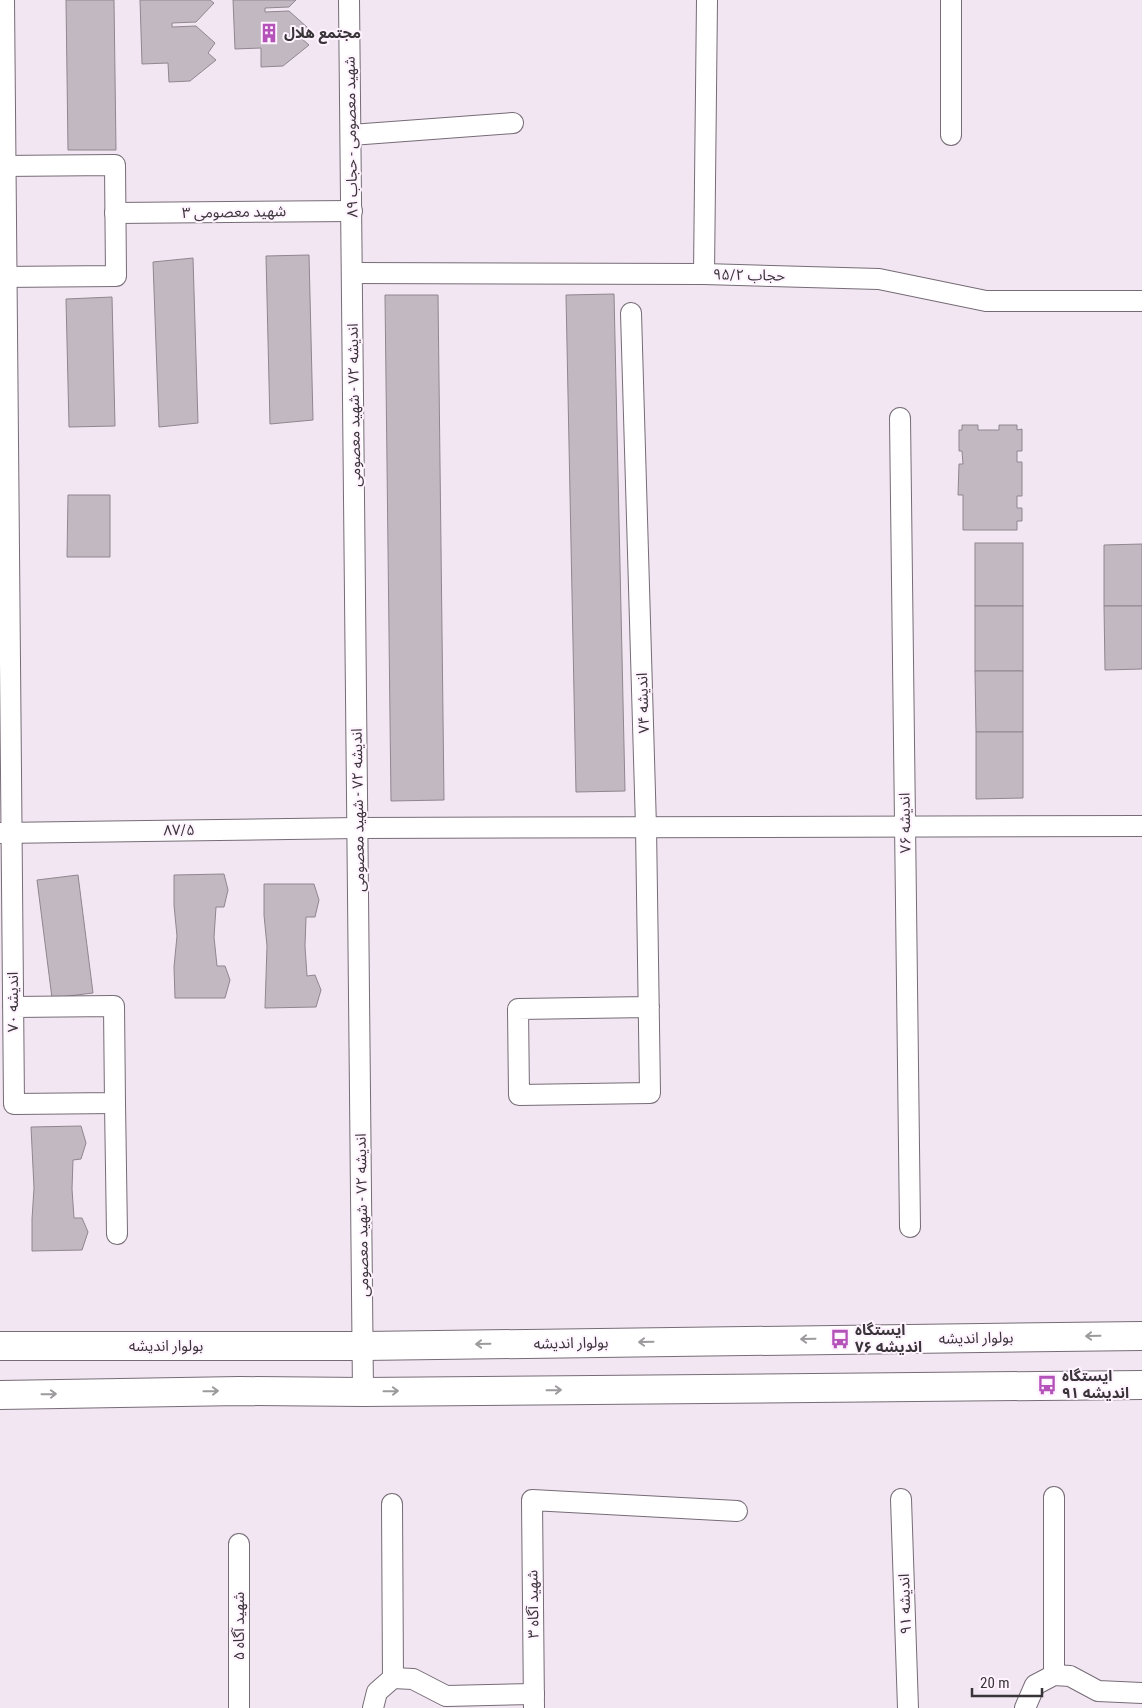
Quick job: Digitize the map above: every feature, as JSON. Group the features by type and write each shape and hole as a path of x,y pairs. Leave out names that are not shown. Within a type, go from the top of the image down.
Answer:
{"main road":[{"name":"بولوار اندیشه","path":"0,1346 364,1346 1142,1336"},
{"path":"0,1395 240,1391 363,1392 1142,1385"}],"street":[{"name":"اندیشه ۷۰","path":"4,0 3,277 6,833 13,1007 14,1104 115,1102"},
{"name":"شهید معصومی - حجاب ۸۹","path":"349,0 353,274"},
{"path":"704,274 707,0"},
{"path":"951,0 951,135"},
{"path":"351,134 513,123"},
{"path":"3,166 115,165 116,276 3,277"},
{"name":"شهید معصومی ۳","path":"115,213 352,211"},
{"name":"حجاب ۹۵/۲","path":"353,274 704,274 879,278 986,300 1142,301"},
{"name":"اندیشه ۷۲ - شهید معصومی","path":"353,274 363,1392"},
{"name":"اندیشه ۷۴","path":"631,313 646,827 649,1007 650,1092 519,1095 518,1009 649,1007"},
{"name":"اندیشه ۷۶","path":"900,418 910,1227"},
{"name":"۸۷/۵","path":"6,833 358,828 1142,826"},
{"path":"13,1007 114,1006 117,1234"},
{"path":"1054,1497 1054,1675"},
{"name":"شهید آگاه ۳","path":"534,1701 532,1500 737,1511"},
{"name":"اندیشه ۹۱","path":"901,1500 908,1708"},
{"path":"392,1504 393,1678"},
{"name":"شهید آگاه ۵","path":"238,1708 240,1544"},
{"path":"1025,1708 1035,1685 1054,1675 1070,1676 1098,1691 1142,1693"},
{"path":"373,1708 376,1692 393,1678 413,1680 446,1696 534,1701"}],"building":[{"path":"66,0 114,0 116,150 68,150"},
{"path":"140,0 210,0 214,3 196,22 172,23 172,27 196,26 215,43 208,53 216,60 190,81 169,82 168,63 142,64"},
{"name":"مجتمع هلال","path":"233,0 296,0 289,7 265,8 265,12 289,11 308,28 301,38 309,45 283,66 261,67 261,48 235,49"},
{"path":"309,255 313,420 270,424 266,256"},
{"path":"193,258 198,423 159,427 153,262"},
{"path":"614,294 625,791 576,792 566,295"},
{"path":"385,295 438,295 444,800 391,801"},
{"path":"112,297 115,426 69,427 66,299"},
{"path":"962,425 978,425 978,430 999,430 999,425 1017,425 1017,430 1022,429 1022,451 1017,451 1017,462 1022,462 1022,496 1017,496 1017,508 1022,508 1022,521 1017,521 1017,530 963,530 963,495 958,495 959,464 963,464 962,451 959,451 959,430 962,430"},
{"path":"68,495 110,495 110,557 67,557"},
{"path":"975,543 1023,543 1023,606 975,606"},
{"path":"1142,544 1142,606 1104,606 1104,545"},
{"path":"975,606 1023,606 1023,671 975,671"},
{"path":"1104,606 1142,606 1142,669 1105,670"},
{"path":"975,671 1023,671 1023,732 976,732"},
{"path":"976,732 1023,732 1023,798 976,799"},
{"path":"224,874 228,890 224,907 216,907 214,937 217,966 225,966 230,980 225,998 175,998 174,967 177,936 174,875"},
{"path":"78,875 93,993 52,998 37,880"},
{"path":"264,884 314,884 319,900 315,917 306,917 305,946 307,976 315,975 321,990 316,1007 265,1008 267,946"},
{"path":"81,1126 86,1143 81,1159 73,1160 72,1189 74,1218 82,1218 88,1232 82,1250 32,1251 34,1188 31,1127"}],"place":[{"name":"مجتمع هلال","path":"269,33"},
{"name":"ایستگاه اندیشه ۷۶","path":"840,1339"},
{"name":"ایستگاه اندیشه ۹۱","path":"1047,1385"}]}
